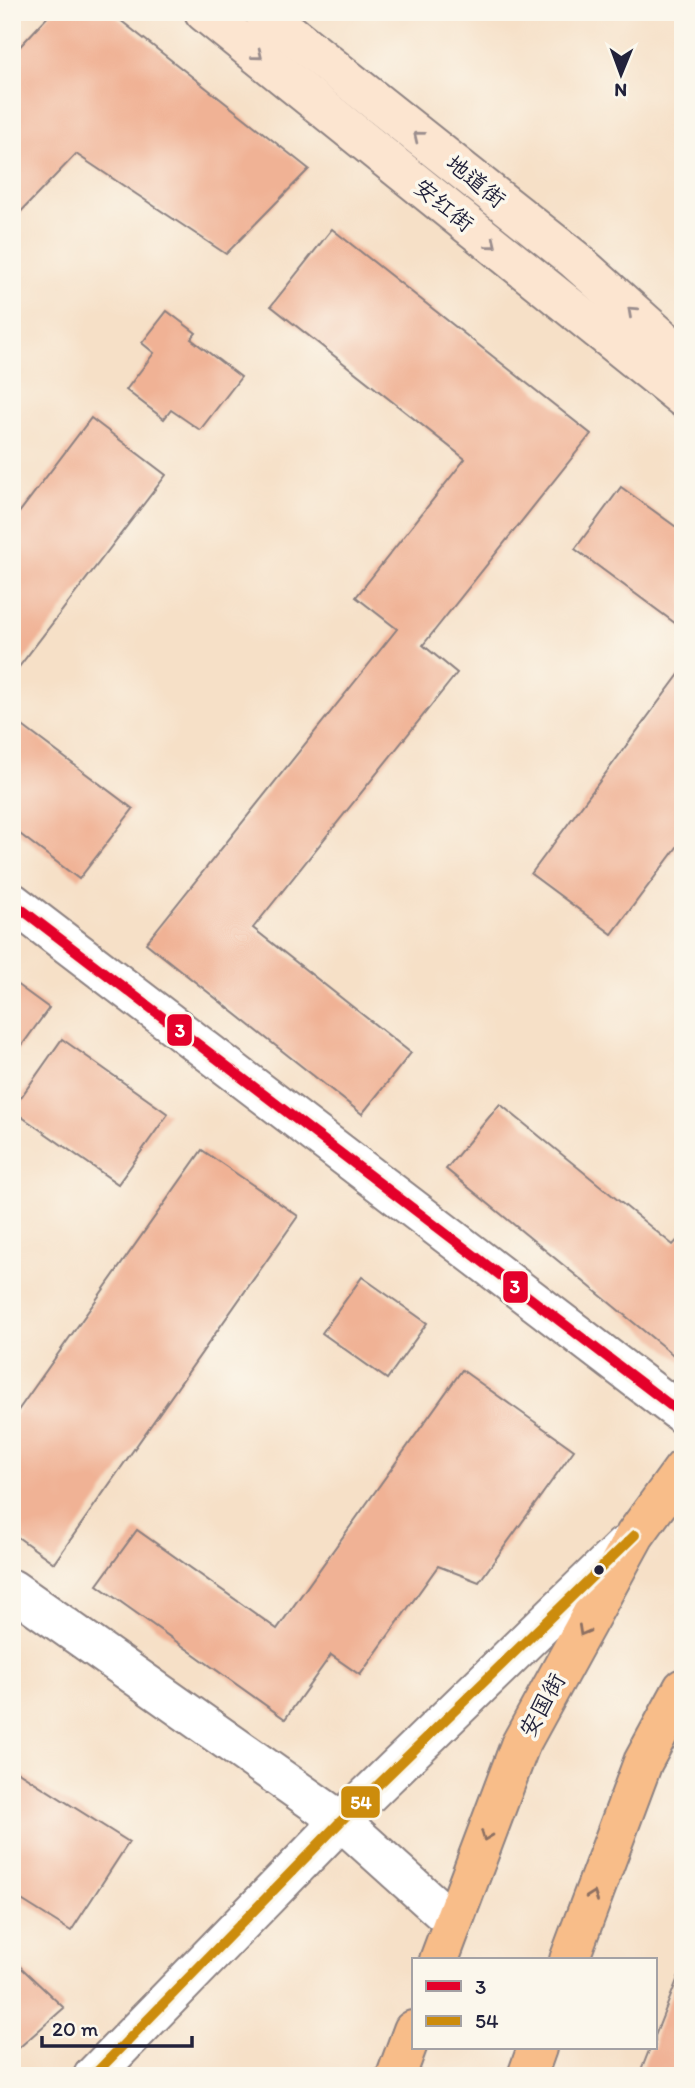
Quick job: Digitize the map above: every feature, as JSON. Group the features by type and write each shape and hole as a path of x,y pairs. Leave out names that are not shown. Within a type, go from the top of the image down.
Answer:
{"main road":[{"name":"安红街","path":"204,12 683,398"},
{"name":"地道街","path":"264,12 573,259 683,356"},
{"name":"安国街","path":"440,1958 520,1745 635,1535 683,1469"},
{"path":"570,1958 643,1762 683,1688"},
{"path":"396,2076 412,2033"},
{"path":"527,2076 536,2050"}],"street":[{"path":"12,902 683,1415"},
{"path":"93,2076 341,1821 635,1535"},
{"path":"12,1589 341,1821 453,1922"}],"building":[{"path":"52,12 110,12 309,169 226,254 76,154 12,221 12,55"},
{"path":"332,229 591,434 423,645 457,673 253,928 411,1053 362,1114 146,943 397,629 356,597 465,459 271,306"},
{"path":"167,311 196,333 191,339 241,377 200,430 171,410 164,419 126,390 154,353 142,343"},
{"path":"91,418 166,475 12,676 12,522"},
{"path":"621,487 683,532 683,629 575,549"},
{"path":"683,669 683,839 612,934 531,874"},
{"path":"12,718 133,809 79,879 12,828"},
{"path":"12,981 49,1008 12,1059"},
{"path":"62,1039 168,1114 118,1184 12,1110"},
{"path":"500,1104 673,1245 683,1234 683,1363 446,1169"},
{"path":"202,1150 298,1216 54,1563 12,1533 12,1419"},
{"path":"362,1277 427,1323 387,1379 322,1333"},
{"path":"462,1370 574,1450 479,1582 438,1566 360,1675 331,1655 285,1719 97,1585 137,1530 277,1629"},
{"path":"12,1768 129,1842 71,1931 12,1894"},
{"path":"12,1959 64,2008 12,2054"},
{"path":"683,1965 683,2076 639,2076 649,2050 656,2050 656,2033"}],"transit line":[{"name":"3","path":"12,902 683,1415"},
{"name":"54","path":"93,2076 341,1821 635,1535"}]}
